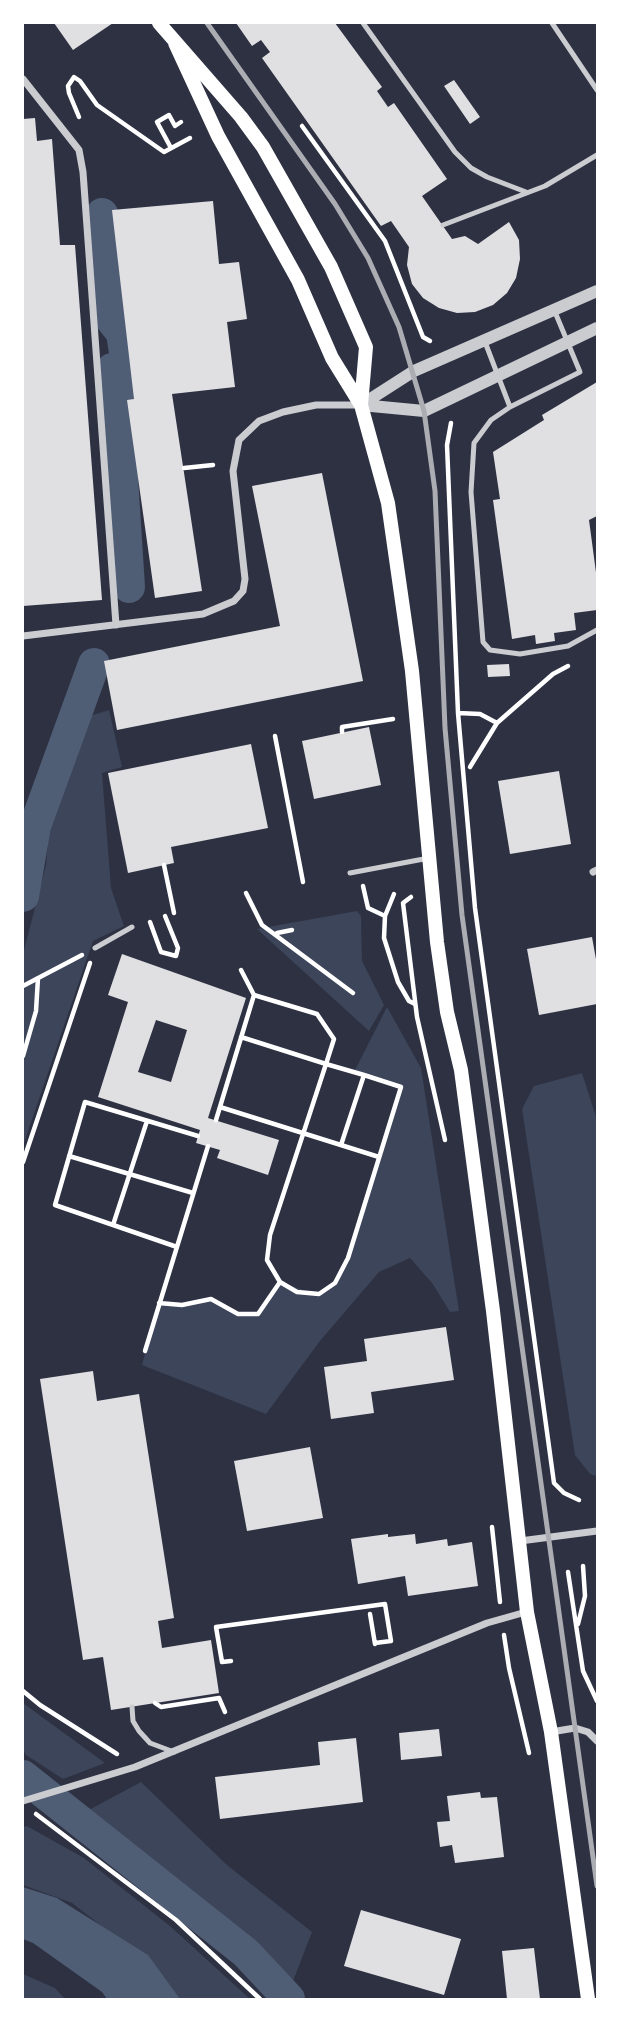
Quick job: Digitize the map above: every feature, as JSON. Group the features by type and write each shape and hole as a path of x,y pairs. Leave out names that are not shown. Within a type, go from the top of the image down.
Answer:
{"main road":[{"path":"159,23 241,117 263,147 331,267 366,347 361,405"},
{"path":"175,43 218,135 298,280 332,358 361,405 377,455 398,564 444,997 460,1070 490,1284 527,1612 551,1732 588,1999"}],"street":[{"path":"23,79 79,150 83,172 116,625"},
{"path":"361,405 414,371 555,312 597,291"},
{"path":"23,636 203,614 234,601 243,591 245,579 233,471 239,440 258,421 282,412 316,405 361,405 424,411 499,378 597,328"},
{"path":"520,1541 597,1531"},
{"path":"23,1801 135,1767 487,1623 527,1612"},
{"path":"551,1732 575,1728 588,1732 597,1741"}],"lane":[{"path":"363,23 455,152 471,168 526,192"},
{"path":"552,23 597,90"},
{"path":"443,225 545,186 597,155"},
{"path":"555,312 580,372 510,407 491,420 474,443 471,492 483,642 490,650 520,654 568,646 597,630"},
{"path":"485,342 510,407"},
{"path":"350,873 429,858"},
{"path":"95,948 132,927"},
{"path":"132,1707 133,1721 150,1743 174,1752"}],"path":[{"path":"85,129 69,93 68,86 74,78 97,105 164,152 190,138"},
{"path":"171,148 157,122 169,115 175,125 181,122"},
{"path":"302,126 385,242 423,337 434,344"},
{"path":"456,415 449,426 447,445 458,713 475,908 554,1483 564,1493 579,1500"},
{"path":"184,468 213,465"},
{"path":"470,766 497,723 553,674 575,661"},
{"path":"458,713 480,714 497,723"},
{"path":"342,732 342,727 393,719"},
{"path":"275,736 303,882"},
{"path":"164,865 174,913"},
{"path":"360,871 369,908 385,916"},
{"path":"246,893 262,925 353,993"},
{"path":"394,894 385,916 384,938 404,995 415,1004 404,903"},
{"path":"150,921 161,951 176,956 178,948 165,916"},
{"path":"276,933 292,930"},
{"path":"23,986 95,948"},
{"path":"23,1162 95,948"},
{"path":"216,1120 254,995 241,970"},
{"path":"23,1056 36,1010 38,978"},
{"path":"241,1037 326,1064 364,1075 401,1087 348,1258 335,1283 319,1294 297,1292 279,1282 267,1260 270,1235 303,1133 326,1064 334,1039 317,1014 254,995"},
{"path":"341,1145 364,1075"},
{"path":"177,1247 55,1205 85,1102 198,1136"},
{"path":"220,1107 379,1157"},
{"path":"113,1225 147,1121"},
{"path":"145,1352 208,1146"},
{"path":"69,1156 193,1193"},
{"path":"159,1303 182,1305 211,1299 238,1314 258,1314 279,1282"},
{"path":"577,1628 585,1596 583,1566"},
{"path":"568,1572 583,1671 597,1701"},
{"path":"231,1661 222,1662 216,1627 385,1604 391,1641 375,1643"},
{"path":"370,1614 379,1669"},
{"path":"23,1691 135,1767"},
{"path":"155,1703 161,1707 219,1698 232,1729"},
{"path":"23,1801 38,1816 176,1920 260,1999"}],"shaded area":[{"path":"109,710 122,767 102,773 111,888 124,926 93,941 23,1146 23,954 46,865 52,794 83,718"},
{"path":"357,911 361,916 362,961 384,1005 369,1031 257,929"},
{"path":"387,1007 421,1068 459,1311 450,1312 432,1283 410,1258 379,1272 320,1341 266,1414 142,1365 159,1303 182,1305 211,1299 238,1314 258,1314 280,1282 315,1294 335,1283 348,1258 401,1088 354,1072"},
{"path":"582,1073 597,1120 597,1476 590,1474 575,1455 522,1109 534,1086"},
{"path":"23,1703 105,1763 63,1779 26,1755 23,1750"},
{"path":"141,1782 227,1865 312,1932 293,1981 85,1812"},
{"path":"27,1826 84,1858 170,1926 250,1999 176,1999 145,1960 72,1903 23,1885 23,1827"},
{"path":"23,1887 57,1898 148,1955 180,1999 107,1999 102,1992 33,1943 23,1939"},
{"path":"23,1974 55,1988 65,1999 23,1999"}],"building":[{"path":"54,23 113,23 73,50"},
{"path":"236,23 335,23 382,87 377,91 388,107 394,103 447,179 422,196 452,239 465,236 478,244 509,222 519,240 520,259 516,278 507,293 493,305 475,312 457,313 439,308 423,298 412,284 407,265 409,247 391,221 381,226 262,58 270,52 261,40 252,46"},
{"path":"454,80 480,117 470,124 444,86"},
{"path":"35,118 37,141 52,139 60,245 75,245 102,600 23,606 23,119"},
{"path":"213,201 219,264 239,262 247,319 227,322 235,387 172,394 202,591 155,598 127,400 134,399 112,210"},
{"path":"597,382 597,516 589,520 597,580 597,610 574,613 576,630 554,633 555,641 536,644 535,635 512,639 493,500 500,499 493,452 544,420 542,415"},
{"path":"322,473 363,681 117,730 104,661 280,626 252,486"},
{"path":"509,664 510,676 488,677 487,665"},
{"path":"369,727 381,785 314,799 302,741"},
{"path":"251,744 268,828 171,847 174,863 128,873 108,773"},
{"path":"559,771 571,844 510,854 498,781"},
{"path":"592,937 597,965 597,1004 539,1015 527,949"},
{"path":"122,954 246,998 208,1118 279,1140 268,1175 217,1158 220,1150 196,1143 200,1130 98,1097 128,1002 108,995","holes":["156,1020 187,1030 171,1082 138,1072"]},
{"path":"446,1327 454,1380 371,1392 374,1413 331,1419 324,1367 367,1361 364,1339"},
{"path":"93,1371 97,1401 139,1394 174,1618 158,1621 162,1648 211,1640 219,1693 111,1710 103,1657 83,1660 40,1379"},
{"path":"310,1447 323,1518 247,1531 234,1461"},
{"path":"388,1534 388,1537 415,1534 416,1544 447,1539 448,1546 472,1542 478,1586 408,1596 405,1576 358,1584 351,1539"},
{"path":"439,1729 442,1756 401,1760 399,1733"},
{"path":"356,1738 363,1802 220,1819 215,1777 320,1765 318,1742"},
{"path":"480,1792 481,1798 497,1797 504,1857 455,1863 452,1845 440,1847 437,1822 450,1821 447,1796"},
{"path":"361,1910 461,1939 444,1995 344,1966"},
{"path":"534,1948 540,1999 507,1999 502,1951"}],"waterway":[{"path":"102,214 110,318 122,333 126,359 119,393"},
{"path":"112,369 117,398 129,587"},
{"path":"23,896 35,826 94,664"},
{"path":"23,1776 246,1953 289,1999"}],"railway":[{"path":"207,23 335,204 368,258 399,327 424,411 435,491 445,728 462,915 597,1886"}]}
